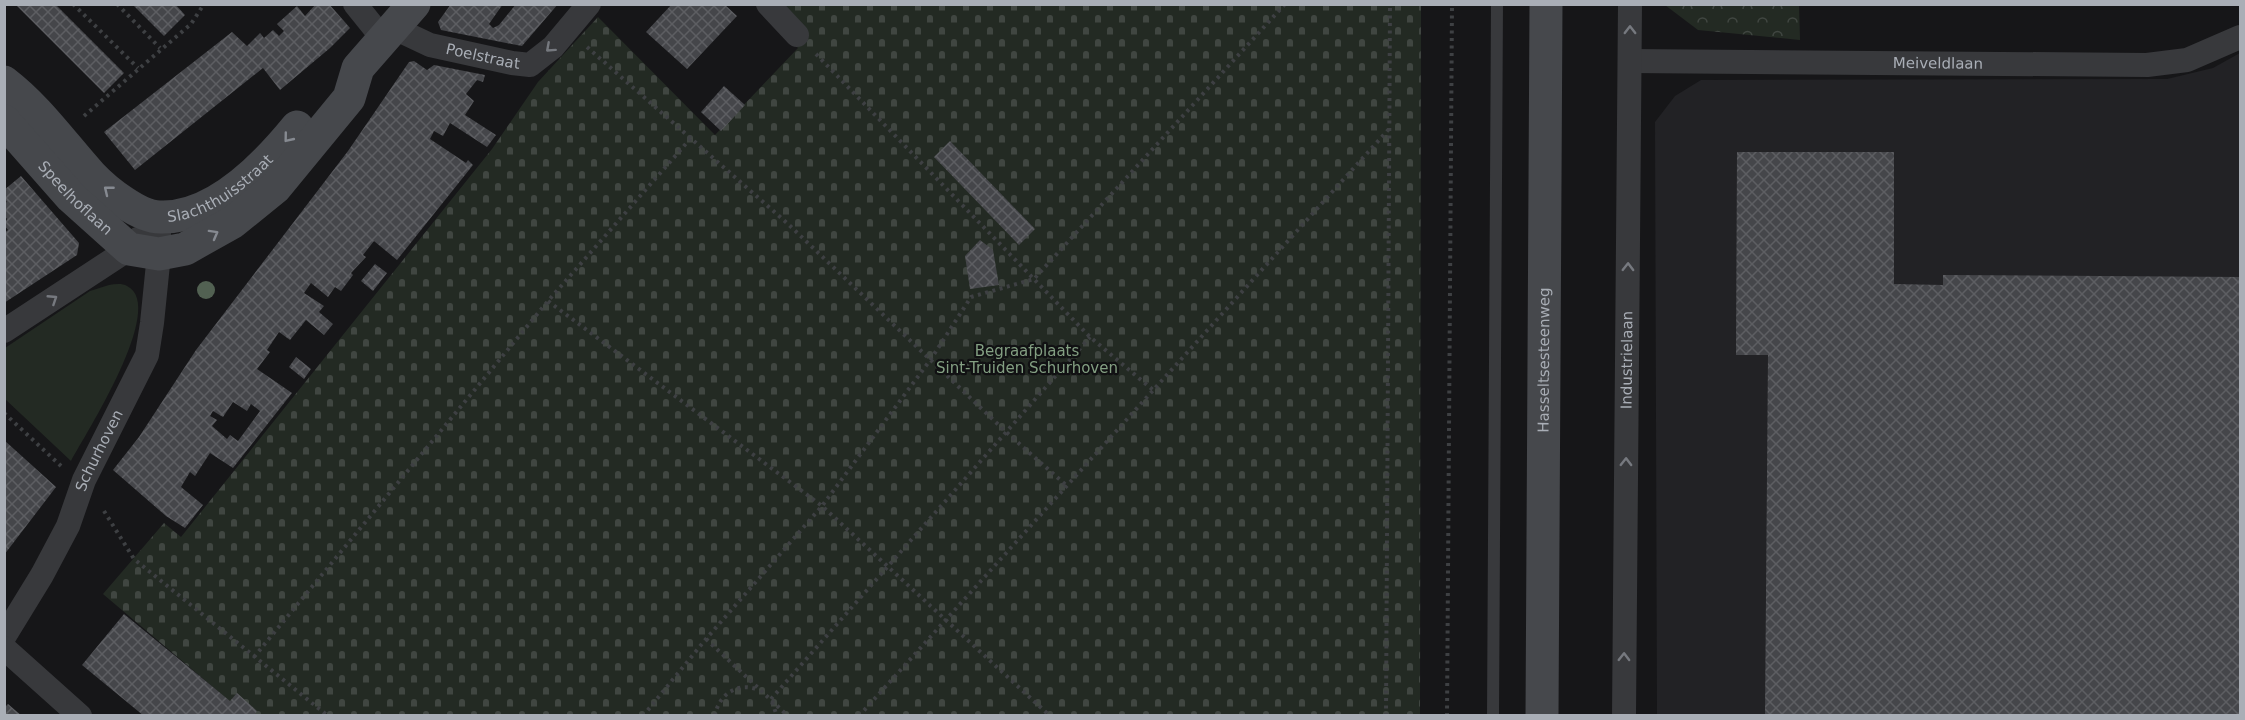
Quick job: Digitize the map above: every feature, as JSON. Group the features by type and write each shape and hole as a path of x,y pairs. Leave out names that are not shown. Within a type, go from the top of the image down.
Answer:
{"main road":[{"name":"Hasseltsesteenweg","path":"1542,716 1546,4"},
{"name":"Hasseltsesteenweg","path":"1561,716 1564,4"},
{"path":"144,251 185,249 233,222 275,188 349,98 358,68 397,24"},
{"name":"Slachthuisstraat","path":"159,218 183,215 224,196 276,153 331,85 358,68"},
{"name":"Speelhoflaan","path":"4,82 21,94 93,177 138,212 159,218"},
{"name":"Speelhoflaan","path":"4,121 71,197 144,251"}],"street":[{"path":"356,4 397,24"},
{"name":"Poelstraat","path":"397,24 430,45 512,63 530,64 553,47 589,4"},
{"path":"768,4 797,35"},
{"name":"Industrielaan","path":"1624,716 1630,4"},
{"name":"Meiveldlaan","path":"1630,61 2147,65 2187,60 2241,37"},
{"name":"Slachthuisstraat","path":"4,331 144,251 159,218"},
{"name":"Schurhoven","path":"4,637 42,575 68,526 84,480 147,355 152,323 144,251"},
{"path":"4,648 80,716"}],"lane":[{"path":"1493,716 1497,4"}],"path":[{"path":"73,4 138,68"},
{"path":"117,4 160,48"},
{"path":"59,138 160,48 191,24 204,4"},
{"path":"643,716 706,639 822,506 931,359 971,297 1034,279 1285,4"},
{"path":"1386,716 1390,4"},
{"path":"1448,716 1452,4"},
{"path":"797,35 1090,337 1153,390"},
{"path":"586,46 787,224 1006,432 1067,486"},
{"path":"859,716 944,619 1389,129"},
{"path":"254,657 548,301 691,138"},
{"path":"548,301 822,506 1050,716"},
{"path":"771,699 1090,337"},
{"path":"4,413 65,470 84,480 134,559 328,716"},
{"path":"706,639 788,716"},
{"path":"715,716 721,699 732,690 741,688 762,691 771,699 777,716"}],"shaded area":[{"path":"2240,53 2240,715 1657,715 1655,122 1675,96 1701,80 2167,79 2213,68"}],"green space":[{"name":"Begraafplaats Sint-Truiden Schurhoven","path":"755,5 1421,5 1420,715 242,715 233,704 103,594 164,523 181,537 492,149 538,82 598,17 715,135 798,48"},
{"path":"1665,5 1799,5 1800,40 1698,30"},
{"path":"109,285 127,286 137,298 138,318 120,371 71,461 5,399 5,348 90,291"}],"building":[{"path":"15,4 55,4 124,73 104,93"},
{"path":"132,4 175,4 185,15 164,36"},
{"path":"316,4 329,4 350,28 280,90 263,68 135,170 104,132 232,32 247,46 260,33 264,38 273,30 279,36 284,31 277,24 297,6 305,16"},
{"path":"451,4 503,4 489,24 493,28 499,25 516,4 558,4 522,46 441,30 438,22"},
{"path":"672,4 724,4 737,16 687,69 646,32"},
{"path":"414,61 427,70 434,65 485,75 483,82 477,80 466,94 474,101 465,115 496,135 487,147 450,123 443,136 434,131 430,139 466,163 468,160 473,165 397,260 374,241 363,255 366,257 351,273 353,275 341,291 335,287 328,297 311,283 304,293 324,306 319,312 333,324 324,335 306,320 290,340 279,332 267,350 270,352 257,369 292,393 233,468 210,453 195,476 190,472 181,487 203,505 185,528 166,516 113,470 139,437 196,350 348,151 409,62","holes":["233,402 247,411 251,404 260,411 238,441 230,435 227,439 212,426 217,420 210,416 213,411 223,417"]},
{"path":"724,86 745,105 721,131 701,112"},
{"path":"950,141 1035,229 1019,245 934,157"},
{"path":"1737,152 1894,152 1894,284 1943,285 1943,275 2240,277 2240,716 1765,716 1768,355 1736,355"},
{"path":"21,176 79,243 77,255 4,303 4,233 8,230 4,225 7,219 4,215 4,203 7,202 4,199 4,190"},
{"path":"980,240 993,250 999,285 970,289 965,256"},
{"path":"375,264 387,273 373,291 361,281"},
{"path":"296,357 311,369 304,379 289,367"},
{"path":"4,440 56,487 4,555"},
{"path":"124,614 230,701 237,693 257,711 254,716 144,716 82,665"},
{"path":"8,704 22,716 4,716 4,708"}]}
